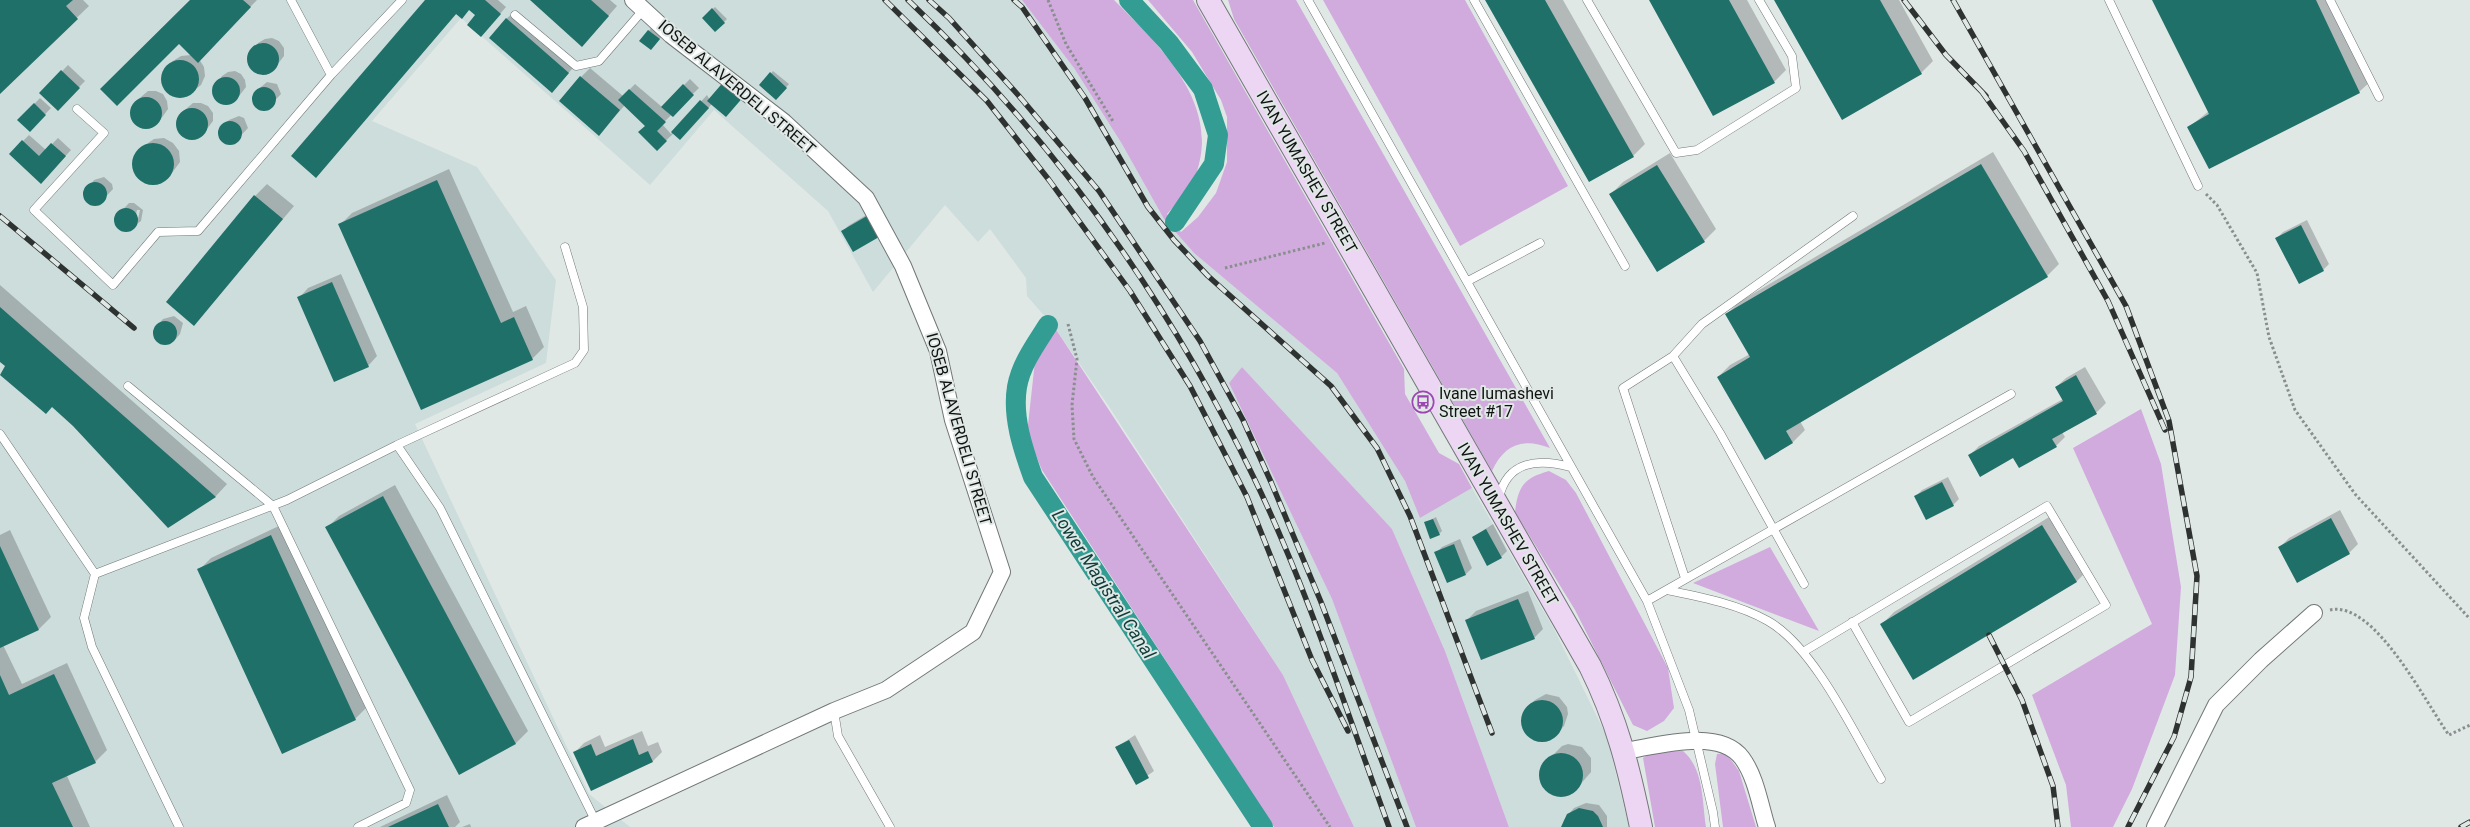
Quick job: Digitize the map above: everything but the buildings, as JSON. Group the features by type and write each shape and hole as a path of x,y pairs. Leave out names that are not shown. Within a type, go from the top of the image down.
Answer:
{"street":[{"name":"IVAN YUMASHEV STREET","path":"1208,0 1497,508 1594,673 1625,751 1641,827"},
{"name":"IOSEB ALAVERDELI STREET","path":"598,824 834,711 886,690 973,632 1002,572 953,420 938,351 903,266 866,198 784,122 672,35 638,4"},
{"path":"2155,827 2216,705 2261,660 2314,613"},
{"path":"1625,751 1697,739 1736,751 1743,760 1767,827"}],"lane":[{"path":"291,0 332,74"},
{"path":"76,109 104,133 34,210 112,285 158,232 198,231 332,74 402,0"},
{"path":"1308,0 1647,601 1690,710 1715,827"},
{"path":"1474,0 1625,266"},
{"path":"1587,0 1676,153 1697,150 1796,88 1792,56 1759,0"},
{"path":"2109,0 2198,186"},
{"path":"2330,0 2379,97"},
{"path":"515,15 576,66 599,61 638,4"},
{"path":"1685,578 1624,388 1673,356 1702,324 1853,216"},
{"path":"1468,281 1540,243"},
{"path":"95,574 273,506 397,445 576,363 584,350 583,307 565,247"},
{"path":"1673,356 1720,433 1804,584"},
{"path":"128,386 273,506 410,790 406,803 358,827"},
{"path":"1647,601 2011,394"},
{"path":"0,434 95,574 84,618 92,647 180,827"},
{"path":"397,445 440,508 598,824"},
{"path":"1497,508 1505,480 1525,464 1552,462 1570,467"},
{"path":"1803,652 1852,622 2047,506 2106,605 1909,722 1852,622"},
{"path":"1666,590 1722,602 1769,622 1812,662 1881,779"},
{"path":"834,711 838,736 890,827"}],"path":[{"path":"1048,0 1066,44 1114,123"},
{"path":"2198,186 2217,206 2257,273 2269,337 2295,410 2355,494 2470,619"},
{"path":"1225,268 1345,238"},
{"path":"1068,324 1077,359 1072,405 1074,439 1093,476 1330,827"},
{"path":"2314,613 2333,609 2350,611 2374,628 2406,668 2432,712 2449,735 2470,725"}],"shaded area":[{"path":"0,0 1022,0 1074,68 1122,144 1164,219 1194,253 1337,373 1405,481 1420,518 1472,488 1554,629 1607,737 1629,827 1509,827 1445,651 1392,529 1242,367 1229,383 1332,599 1416,827 1354,827 1283,675 1108,405 1055,328 1027,296 1026,278 990,229 978,242 945,205 873,292 828,211 714,110 650,185 461,18 372,121 477,167 556,280 546,363 415,424 589,794 630,827 0,827"},
{"path":"1022,0 1114,0 1164,53 1179,73 1191,94 1199,116 1202,140 1199,164 1193,186 1167,214 1181,232 1198,217 1216,193 1227,162 1227,117 1221,100 1192,52 1148,0 1193,0 1404,369 1405,394 1439,453 1459,464 1472,488 1420,518 1405,481 1337,373 1194,253 1164,219 1122,144 1074,68"},
{"path":"1228,0 1296,0 1550,448 1531,443 1515,446 1508,449 1502,455 1492,471 1234,19"},
{"path":"1323,0 1465,0 1568,186 1460,246"},
{"path":"1055,328 1283,675 1354,827 1274,827 1042,470 1027,434 1035,361"},
{"path":"1242,367 1392,529 1445,651 1509,827 1416,827 1332,599 1229,383"},
{"path":"2141,409 2161,464 2181,587 2175,675 2132,789 2113,827 2071,827 2066,785 2032,695 2152,624 2073,448"},
{"path":"1549,471 1566,480 1576,493 1668,668 1674,708 1664,721 1647,731 1633,725 1575,610 1515,512 1520,489 1524,484 1528,480"},
{"path":"1770,547 1819,631 1693,583"},
{"path":"1683,751 1690,758 1698,776 1703,796 1706,827 1655,827 1643,758 1652,752"},
{"path":"1726,753 1739,771 1756,827 1723,827 1715,764 1717,754"}],"waterway":[{"name":"Lower Magistral Canal","path":"1129,0 1169,43 1203,89 1218,135 1214,164 1175,222"},
{"name":"Lower Magistral Canal","path":"1048,325 1030,354 1022,370 1017,387 1016,410 1019,433 1033,477 1263,827"}],"railway":[{"path":"885,0 987,101 1049,180 1130,291 1190,386 1247,497 1312,660 1348,731"},
{"path":"908,0 1011,107 1058,164 1103,223 1145,284 1184,347 1220,412 1274,520 1326,651 1389,827"},
{"path":"929,0 949,18 1019,96 1099,191 1200,341 1243,420 1271,482 1321,602 1407,827"},
{"path":"1014,0 1022,7 1085,98 1148,207 1174,240 1208,276 1331,386 1377,448 1410,516 1492,733"},
{"path":"1904,0 1946,55 1986,96"},
{"path":"1953,0 2126,306 2169,421 2197,576 2191,677 2174,737 2128,827"},
{"path":"1982,92 2024,151 2108,301 2165,430"},
{"path":"0,216 134,328"},
{"path":"1989,635 2022,700 2053,786 2058,827"},
{"path":"2461,827 2470,822"}],"place":[{"name":"Ivane Iumashevi Street #17","path":"1423,402"}]}
